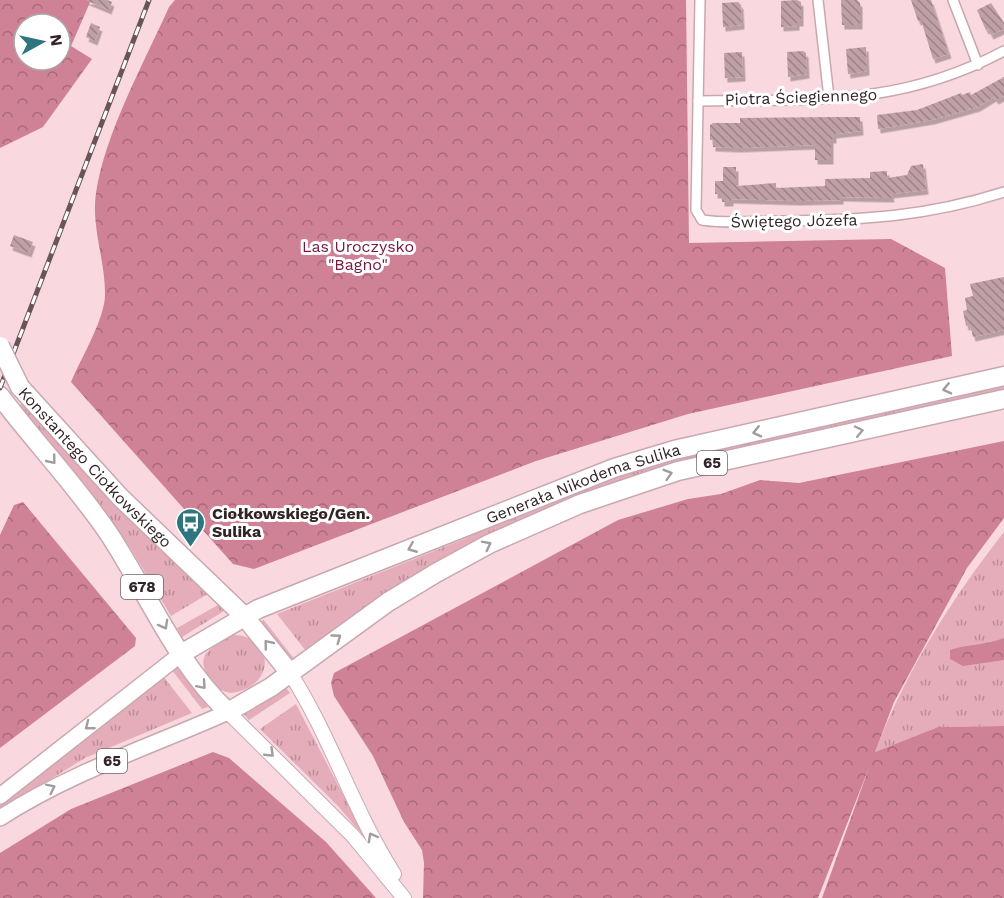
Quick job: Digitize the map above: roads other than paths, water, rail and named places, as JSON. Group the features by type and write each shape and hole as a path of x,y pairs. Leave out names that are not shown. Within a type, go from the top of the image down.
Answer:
{"highway":[{"path":"0,346 22,389"},
{"name":"Konstantego Ciołkowskiego","path":"0,364 120,497 244,616 290,673"},
{"name":"Generała Nikodema Sulika","path":"244,616 614,468 674,450 1004,376"},
{"name":"Generała Nikodema Sulika","path":"290,673 388,602 436,573 489,544 580,504 678,471 1004,399"},
{"name":"Konstantego Ciołkowskiego","path":"5,404 109,535 181,654"},
{"name":"65","path":"181,654 244,616"},
{"name":"678","path":"181,654 193,674 228,712"},
{"name":"65","path":"228,712 290,673"}],"main road":[{"name":"65","path":"0,796 181,654"},
{"name":"65","path":"0,818 85,772 228,712"}],"street":[{"path":"698,101 700,0"},
{"path":"818,0 829,98"},
{"path":"953,0 978,65"},
{"name":"Piotra Ściegiennego","path":"698,101 829,98 895,92 941,80 978,65 1004,51"},
{"name":"Świętego Józefa","path":"698,101 696,210 702,220 799,221 891,218 930,213 1004,192"},
{"path":"290,673 323,733 358,812 410,898"},
{"path":"228,712 353,836 404,898"}],"railway":[{"path":"0,388 149,0"}],"place":[{"name":"Ciołkowskiego/Gen. Sulika","path":"191,548"}],"park label":[{"name":"Las Uroczysko \"Bagno\"","path":"358,255"}]}
